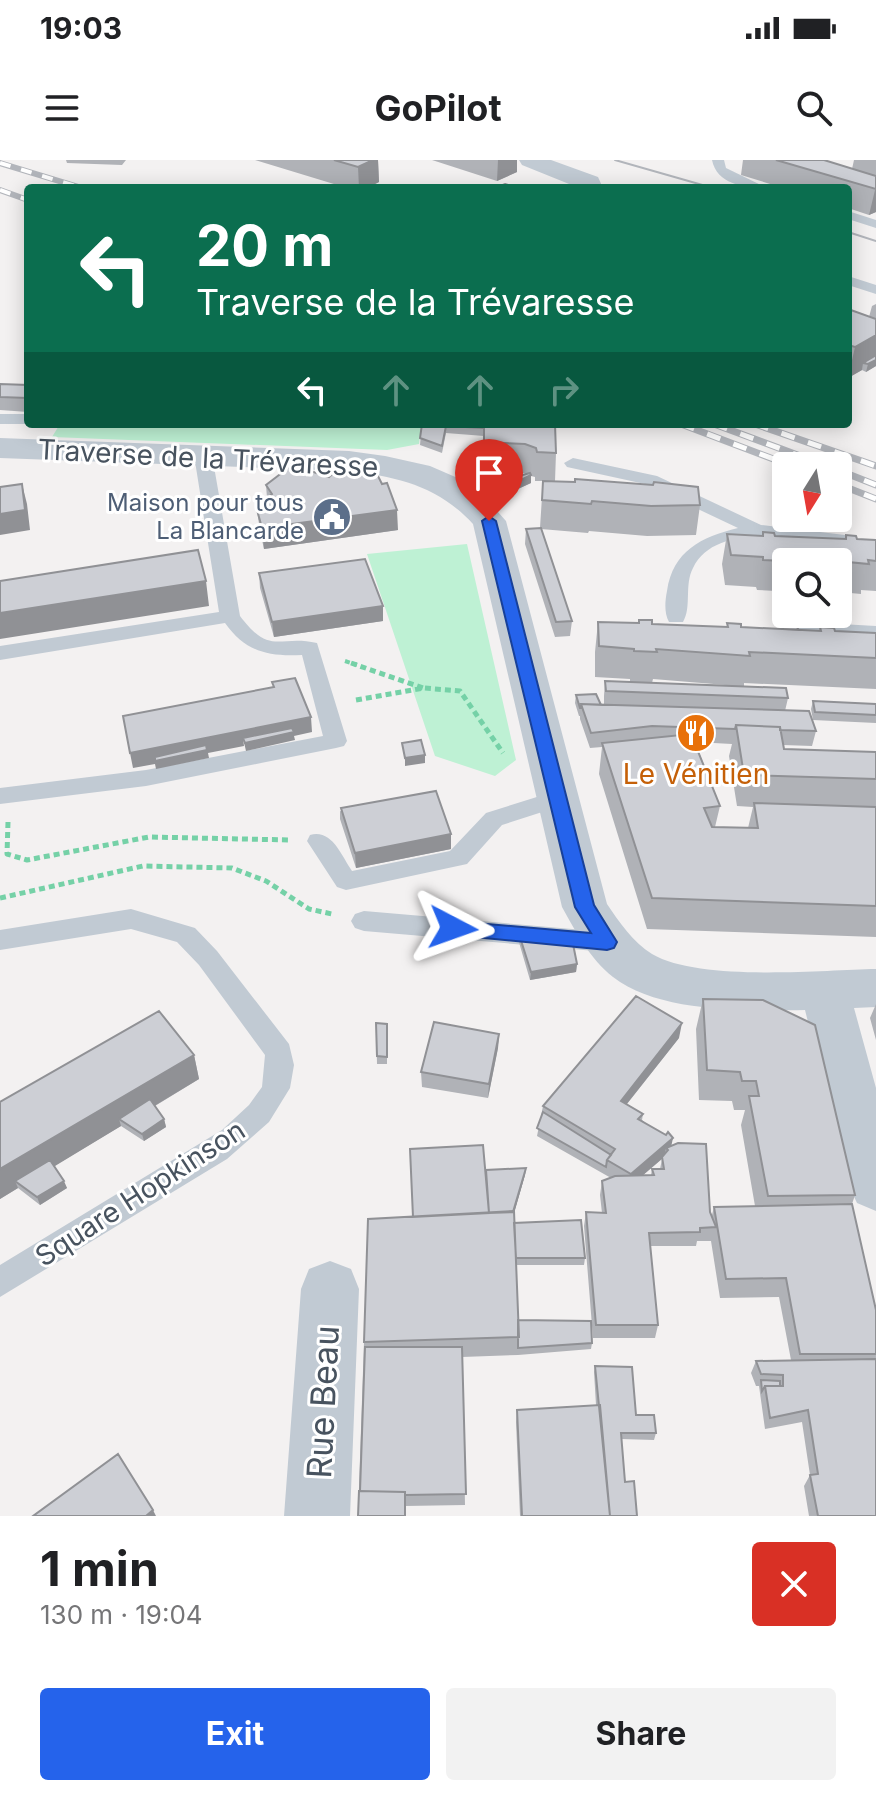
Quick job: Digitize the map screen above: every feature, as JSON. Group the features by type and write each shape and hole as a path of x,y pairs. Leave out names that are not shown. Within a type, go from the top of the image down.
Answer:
{"street":[{"path":"530,160 590,184"},
{"name":"Traverse de la Trévaresse","path":"0,448 349,461 418,473 448,486 470,501 489,521 543,750 585,907 607,942 637,969 677,982 716,988 876,988"},
{"path":"824,989 876,1186"},
{"name":"Rue Beau","path":"317,1516 330,1289"}],"lane":[{"path":"718,160 720,170 731,178 749,184"},
{"path":"852,216 876,224"},
{"path":"852,281 876,290"},
{"path":"0,419 24,419"},
{"path":"4,796 146,778 336,741 310,648 268,651 245,639 230,616 203,455"},
{"path":"573,463 651,480 757,530"},
{"path":"676,618 674,594 678,573 687,560 724,535 757,530 870,545"},
{"path":"0,653 230,616"},
{"path":"805,628 876,632"},
{"path":"319,841 346,881 458,858 494,819 556,799"},
{"name":"Square Hopkinson","path":"0,940 131,919 186,935 208,958 279,1052 280,1067 278,1085 269,1102 248,1126 199,1160 0,1282"},
{"path":"364,921 607,942"}],"path":[{"path":"310,648 424,688"},
{"path":"324,705 424,688 460,691 501,754 543,750"},
{"path":"4,796 7,854 27,860 149,837 319,841"},
{"path":"0,898 143,866 232,868 266,881 309,909 364,921"}],"green space":[{"path":"58,428 421,428 419,444 387,450 52,437"},
{"path":"467,544 516,760 495,776 435,756 367,554"}],"building":[{"path":"334,160 373,160 358,167"},
{"path":"776,160 824,160 876,176 876,189"},
{"path":"852,310 876,319 876,335 852,346"},
{"path":"876,355 876,360 863,363"},
{"path":"0,384 24,385 24,398 0,397"},
{"path":"421,428 446,428 442,446 420,438"},
{"path":"484,428 555,428 556,453 537,452 536,448 525,444 484,442"},
{"path":"292,465 329,477 341,466 378,476 382,484 387,483 397,510 262,528 257,510 267,509 265,500 272,494 266,485"},
{"path":"530,473 509,486 501,481"},
{"path":"575,479 698,487 700,505 651,506 542,500 543,481 575,482"},
{"path":"22,484 25,510 0,514 0,487"},
{"path":"541,528 572,621 556,622 526,529"},
{"path":"763,532 774,533 775,536 846,539 846,535 876,540 876,561 868,560 869,564 852,562 852,548 772,548 772,560 731,555 727,534 763,536"},
{"path":"198,550 206,581 0,613 0,581"},
{"path":"365,559 383,606 272,622 259,573"},
{"path":"639,620 652,620 652,624 728,627 727,623 741,624 741,627 821,631 820,628 834,628 835,631 876,633 876,658 749,652 750,656 656,649 657,652 599,646 598,622 639,623"},
{"path":"295,678 311,717 130,753 123,716 274,687 272,682"},
{"path":"605,681 786,688 788,698 606,691"},
{"path":"596,694 601,705 581,704 580,708 576,695"},
{"path":"813,701 876,704 876,715 815,712"},
{"path":"581,704 809,711 816,731 736,725 735,729 652,726 591,733"},
{"path":"736,725 780,727 784,749 876,752 876,779 744,775"},
{"path":"292,728 294,732 245,743 243,738"},
{"path":"691,734 720,806 704,808 712,827 758,828 754,803 876,807 876,906 652,898 602,743"},
{"path":"421,740 425,755 405,758 402,743"},
{"path":"206,745 207,750 155,761 155,757"},
{"path":"436,791 451,834 355,853 341,808"},
{"path":"518,931 572,939 577,964 531,972"},
{"path":"636,996 682,1023 621,1101 643,1114 638,1119 666,1135 668,1132 673,1138 631,1174 607,1160 615,1149 543,1106"},
{"path":"703,999 763,1000 815,1025 855,1195 768,1196 749,1096 759,1096 756,1081 742,1081 740,1072 707,1070"},
{"path":"159,1011 194,1055 0,1169 0,1102"},
{"path":"434,1022 499,1034 489,1084 421,1072"},
{"path":"376,1023 387,1024 387,1057 377,1056"},
{"path":"150,1099 164,1119 142,1134 119,1119"},
{"path":"543,1112 611,1155 606,1167 537,1128"},
{"path":"678,1143 706,1144 710,1212 716,1227 700,1228 700,1232 649,1233 658,1325 596,1325 586,1212 606,1213 602,1181 615,1176 654,1175 652,1169 664,1169 662,1157 668,1150 666,1148"},
{"path":"483,1145 489,1213 413,1217 410,1149"},
{"path":"50,1160 64,1181 37,1197 15,1181"},
{"path":"526,1168 513,1212 489,1213 486,1170"},
{"path":"852,1204 876,1310 876,1354 800,1354 786,1278 726,1279 714,1207"},
{"path":"514,1211 519,1337 364,1342 368,1219"},
{"path":"581,1220 585,1258 516,1258 514,1223"},
{"path":"518,1320 591,1321 592,1343 518,1348"},
{"path":"365,1347 462,1347 466,1494 405,1495 405,1492 360,1491"},
{"path":"876,1359 876,1516 818,1516 810,1475 818,1474 808,1410 770,1418 765,1386 783,1386 783,1375 761,1374 756,1361"},
{"path":"595,1366 632,1367 636,1415 654,1415 656,1433 621,1433 625,1482 634,1481 637,1516 610,1516"},
{"path":"761,1380 780,1381 780,1386 765,1386 762,1391"},
{"path":"600,1405 610,1516 522,1516 517,1410"},
{"path":"118,1454 153,1510 146,1516 33,1516"},
{"path":"359,1491 405,1492 405,1516 358,1516"}],"tram line":[{"path":"615,160 699,184"},
{"path":"852,233 876,241"}],"railway":[{"path":"0,163 69,184"},
{"path":"0,190 24,199"},
{"path":"692,428 772,458"},
{"path":"725,428 789,452"},
{"path":"767,428 876,466"},
{"path":"852,476 876,485"},
{"path":"852,490 876,499"}],"place":[{"name":"Maison pour tous La Blancarde","path":"332,517"},
{"name":"Le Vénitien","path":"696,733"}],"route":[{"path":"453,928 607,942 585,907 489,521"}]}
